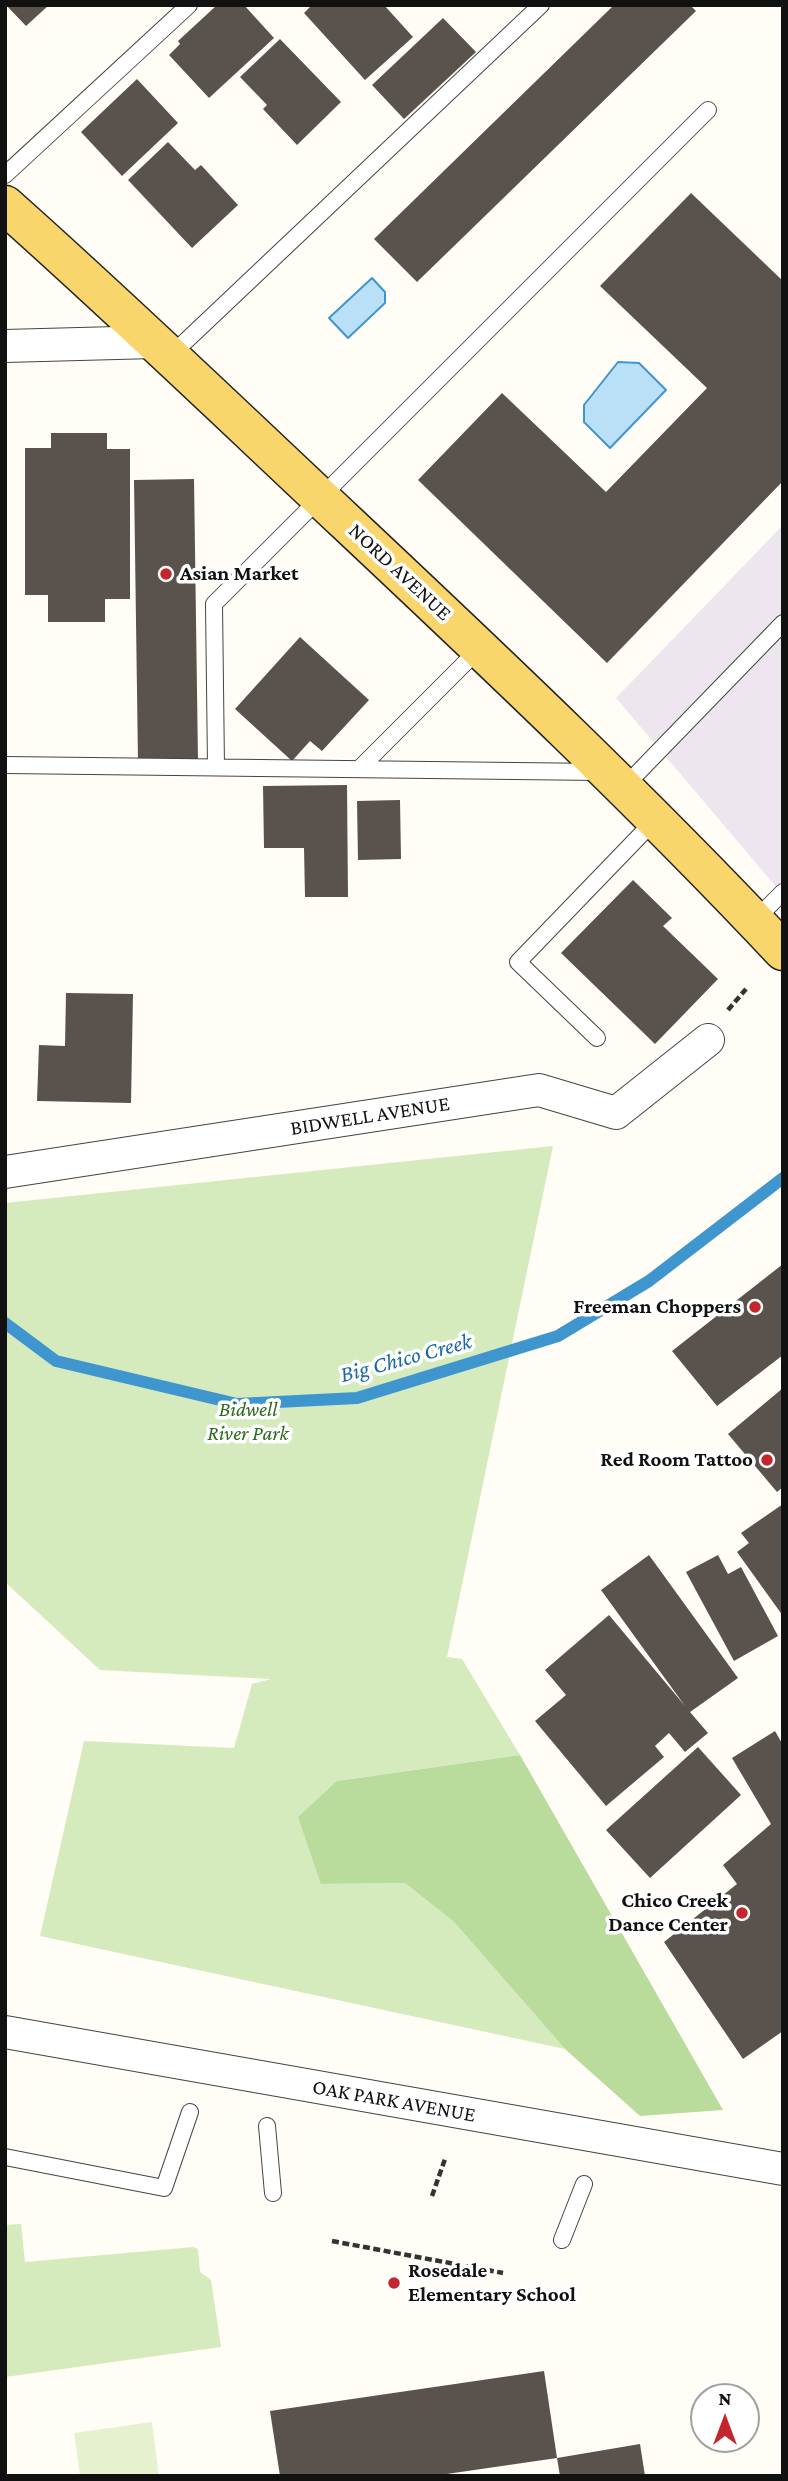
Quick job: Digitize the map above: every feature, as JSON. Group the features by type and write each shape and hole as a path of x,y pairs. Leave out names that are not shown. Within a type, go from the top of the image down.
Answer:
{"main road":[{"name":"NORD AVENUE","path":"6,199 617,779 783,951"}],"street":[{"path":"5,346 162,349"},
{"name":"BIDWELL AVENUE","path":"5,1172 539,1090 615,1113 708,1040"},
{"name":"OAK PARK AVENUE","path":"5,2032 783,2169"}],"lane":[{"path":"6,199 189,5"},
{"path":"162,349 541,5"},
{"path":"216,767 214,604 708,110"},
{"path":"5,765 359,769 617,779 783,623"},
{"path":"359,769 480,648"},
{"path":"597,1038 518,962 656,818"},
{"path":"754,921 783,892"},
{"path":"5,2157 164,2188 190,2112"},
{"path":"267,2126 273,2193"},
{"path":"562,2240 584,2184"}],"path":[{"path":"732,1004 746,989"},
{"path":"432,2196 445,2159"},
{"path":"332,2241 503,2273"}],"shaded area":[{"path":"783,525 783,895 616,698"}],"green space":[{"name":"Bidwell River Park","path":"553,1146 447,1657 462,1659 520,1755 337,1781 321,1884 405,1883 454,1922 565,2049 40,1936 84,1741 234,1748 252,1684 271,1679 100,1670 5,1582 5,1203"},
{"path":"520,1755 723,2110 640,2116 565,2049 454,1922 405,1883 321,1884 298,1817 337,1781"},
{"path":"21,2224 25,2262 193,2247 198,2249 200,2272 211,2280 221,2347 5,2377 5,2225"},
{"path":"152,2422 159,2476 80,2476 74,2433"}],"water":[{"path":"372,278 385,292 385,303 348,338 329,318"},
{"path":"618,362 639,363 666,390 610,448 584,422 584,405"}],"building":[{"path":"6,5 49,5 26,26"},
{"path":"217,5 244,5 274,38 209,98 169,55 180,44 178,41"},
{"path":"312,5 384,5 413,37 365,80 304,13"},
{"path":"614,5 690,5 696,11 417,282 374,239"},
{"path":"443,18 476,52 404,119 372,85"},
{"path":"280,39 341,102 297,145 263,109 267,105 240,77"},
{"path":"137,79 178,123 122,176 81,132"},
{"path":"168,142 195,170 201,165 238,205 192,248 128,180"},
{"path":"691,193 783,281 783,481 607,663 418,480 502,393 606,492 707,388 600,286"},
{"path":"51,433 107,433 107,449 130,449 130,599 105,599 105,622 48,622 48,595 25,595 25,448 51,448"},
{"path":"194,479 198,761 138,762 134,480"},
{"path":"300,637 369,700 322,751 310,741 292,761 235,709"},
{"path":"347,785 348,897 305,897 304,848 264,848 263,786"},
{"path":"400,800 401,859 358,860 357,801"},
{"path":"633,880 672,918 663,926 718,979 655,1044 561,953"},
{"path":"66,993 133,994 131,1103 37,1101 39,1045 65,1046"},
{"name":"Freeman Choppers","path":"783,1264 783,1355 717,1406 672,1351"},
{"name":"Red Room Tattoo","path":"783,1388 783,1487 777,1492 728,1434"},
{"path":"783,1504 783,1616 737,1552 749,1543 741,1533"},
{"path":"649,1555 738,1678 690,1712 708,1733 685,1752 669,1733 655,1746 664,1757 606,1806 535,1721 566,1695 545,1670 609,1615 685,1706 601,1590"},
{"path":"718,1555 728,1574 741,1567 778,1636 734,1661 686,1572"},
{"name":"Chico Creek Dance Center","path":"775,1731 783,1745 783,2031 743,2059 664,1942 737,1884 723,1865 771,1824 732,1758"},
{"path":"698,1747 741,1795 650,1878 606,1830"},
{"path":"544,2371 557,2458 433,2476 280,2476 270,2411"},
{"path":"640,2444 645,2476 560,2476 557,2458"}],"waterway":[{"name":"Big Chico Creek","path":"5,1323 56,1361 237,1404 357,1398 558,1336 649,1281 783,1178"}],"place":[{"name":"Asian Market","path":"166,574"},
{"name":"Freeman Choppers","path":"755,1307"},
{"name":"Red Room Tattoo","path":"767,1460"},
{"name":"Chico Creek Dance Center","path":"742,1913"},
{"name":"Rosedale Elementary School","path":"394,2283"}]}
